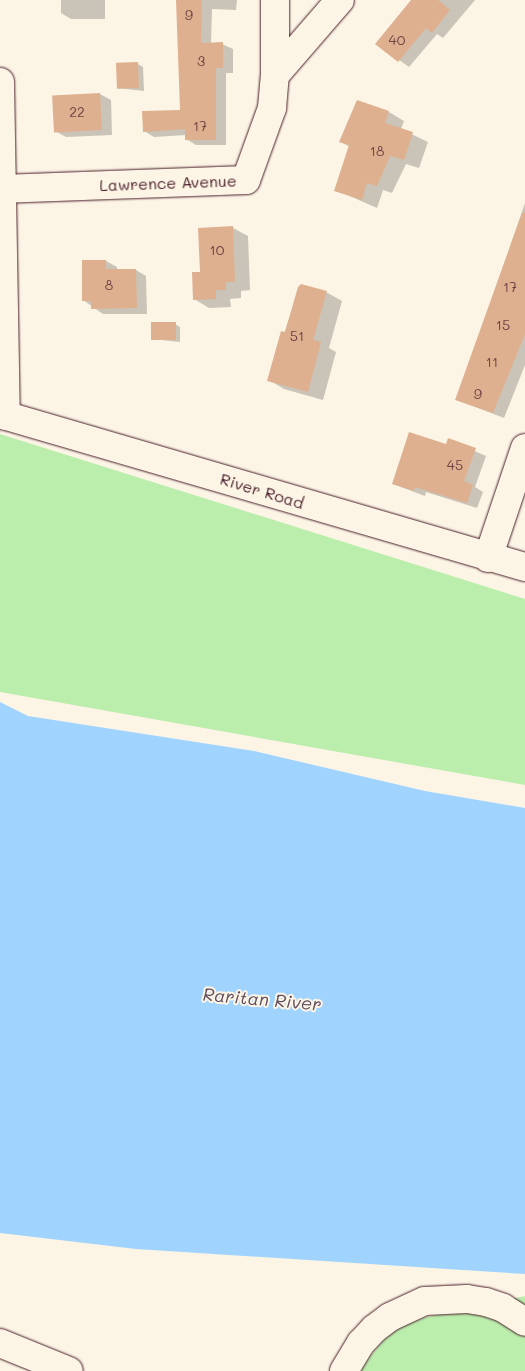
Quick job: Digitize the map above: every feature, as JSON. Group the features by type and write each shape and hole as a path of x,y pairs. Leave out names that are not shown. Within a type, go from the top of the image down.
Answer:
{"main road":[{"path":"275,0 275,75"},
{"path":"275,75 340,0"},
{"name":"Lawrence Avenue","path":"2,189 246,180 272,108 275,75"},
{"path":"0,82 3,415"},
{"name":"River Road","path":"3,415 488,558 525,567"},
{"path":"488,558 525,448"},
{"path":"344,1371 360,1343 374,1330 390,1317 425,1301 452,1298 486,1302 525,1322"},
{"path":"0,1343 69,1371"}],"green space":[{"path":"0,434 525,599 525,785 0,692"},
{"path":"525,1296 525,1371 358,1371 391,1331 422,1318"}],"water":[{"name":"Raritan River","path":"0,702 28,716 254,751 425,791 525,808 525,1274 136,1249 0,1233"}],"building":[{"path":"176,0 202,0 201,43 223,42 223,68 216,68 216,140 185,140 185,129 143,132 142,111 180,110"},
{"path":"411,0 438,0 450,10 432,33 426,28 398,62 375,44"},
{"path":"138,62 139,88 117,89 116,63"},
{"path":"100,93 102,130 54,132 52,96"},
{"path":"357,100 389,111 385,123 413,132 404,160 390,156 377,186 367,183 362,200 334,191 349,145 339,142"},
{"path":"522,213 525,213 525,334 493,413 455,400"},
{"path":"233,226 235,282 226,282 226,290 216,290 216,299 193,300 192,272 200,272 198,228"},
{"path":"82,260 106,260 106,269 136,269 137,308 91,309 91,301 82,301"},
{"path":"301,284 327,291 313,340 321,342 308,392 267,381 281,331 285,332 298,287"},
{"path":"151,322 176,322 176,340 151,340"},
{"path":"409,432 446,444 448,438 476,448 464,481 473,485 467,503 415,487 414,491 392,484"}]}
